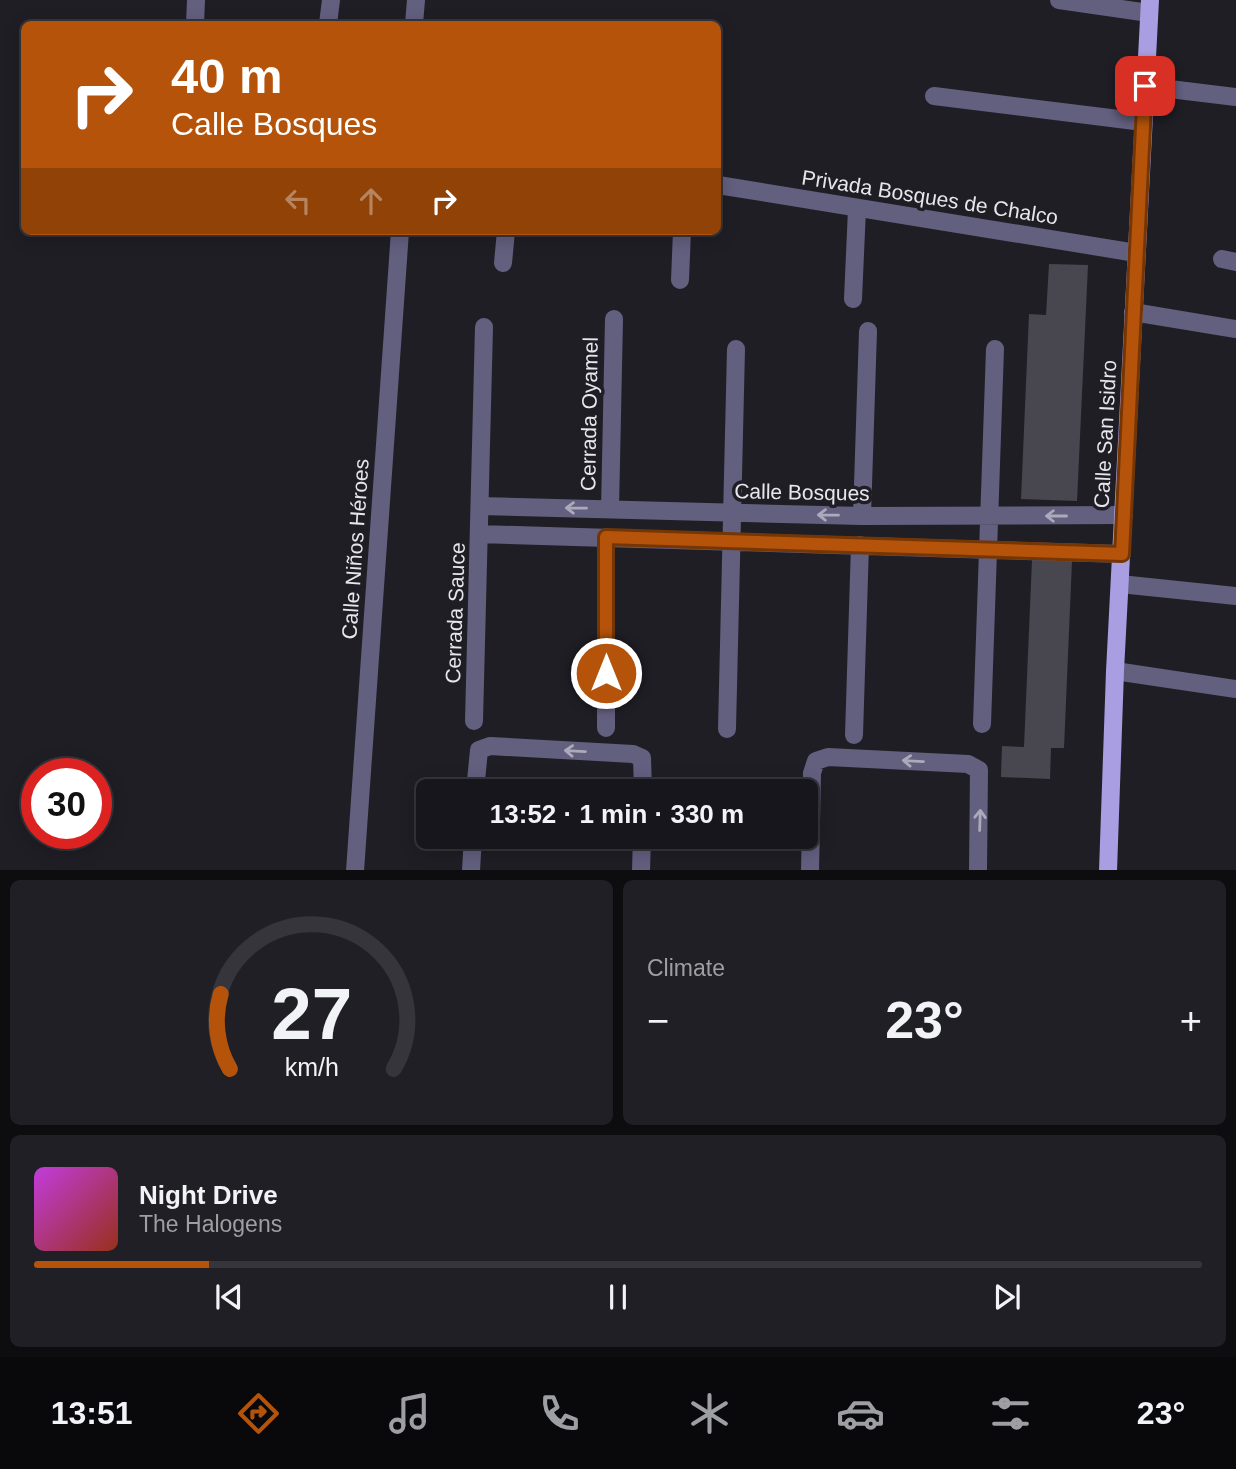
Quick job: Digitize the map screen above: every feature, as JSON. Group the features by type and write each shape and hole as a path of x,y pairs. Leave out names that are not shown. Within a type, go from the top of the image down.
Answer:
{"main road":[{"name":"Calle San Isidro","path":"1108,870 1115,671 1149,7"}],"street":[{"path":"195,21 196,0"},
{"path":"328,21 331,0"},
{"path":"414,21 416,0"},
{"path":"1059,0 1149,7"},
{"path":"1145,86 1236,97"},
{"path":"934,96 1143,122"},
{"name":"Privada Bosques de Chalco","path":"721,186 1136,253"},
{"path":"853,299 857,209"},
{"name":"Calle Niños Héroes","path":"355,870 400,235"},
{"path":"503,263 506,235"},
{"path":"680,280 682,235"},
{"path":"1133,313 1236,329"},
{"name":"Cerrada Oyamel","path":"610,509 614,320"},
{"name":"Cerrada Sauce","path":"474,721 484,327"},
{"path":"862,516 868,331"},
{"path":"727,729 736,349"},
{"path":"982,724 995,349"},
{"name":"Calle Bosques","path":"480,506 862,516 1124,515"},
{"path":"480,534 1122,554"},
{"path":"606,537 606,728"},
{"path":"854,735 860,545"},
{"path":"1120,584 1236,596"},
{"path":"1115,671 1236,689"},
{"path":"476,779 480,750 490,746 633,754 642,758 643,779"},
{"path":"810,870 812,773 817,761 828,757 968,764 979,770 978,870"},
{"path":"471,870 472,849"},
{"path":"641,870 642,849"}],"building":[{"path":"1049,264 1088,265 1077,501 1021,499 1029,314 1046,315"},
{"path":"1032,560 1072,561 1064,748 1051,748 1050,779 1001,777 1002,746 1024,747"}],"route":[{"path":"606,673 606,537 1122,554 1145,86"}]}
